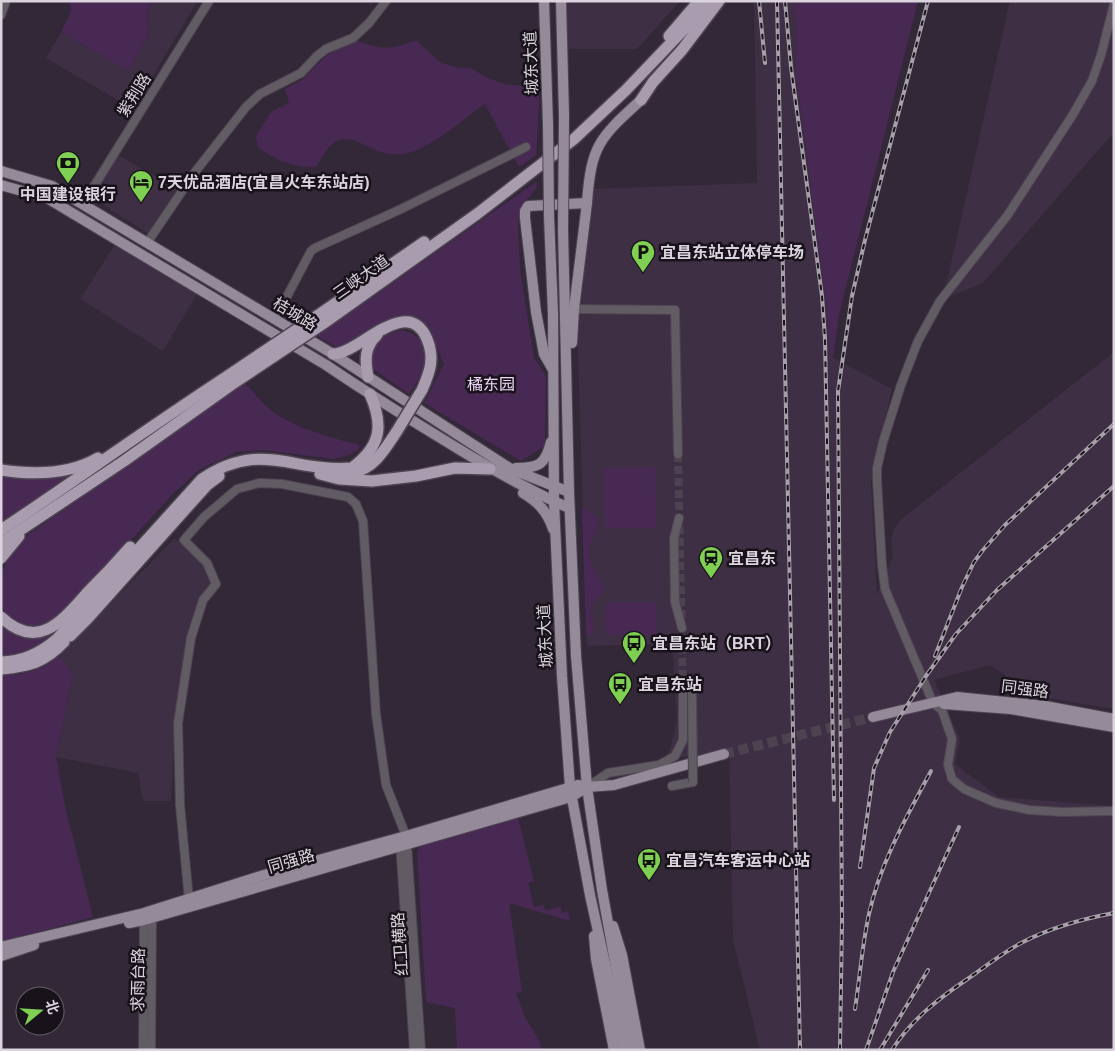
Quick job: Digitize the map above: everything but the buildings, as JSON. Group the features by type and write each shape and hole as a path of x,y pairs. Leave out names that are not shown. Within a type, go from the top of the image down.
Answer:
{"highway":[{"name":"三峡大道","path":"321,320 477,206 571,133 656,50 699,1"},
{"name":"三峡大道","path":"1,530 137,436 227,382 477,214 574,138 626,90 711,1"},
{"path":"640,100 653,82 682,50 719,1"},
{"path":"320,474 352,473 363,469 377,459 421,390 429,375 432,362 430,349 423,332 407,322 392,324 343,353 333,354"},
{"path":"368,377 366,352 372,340 386,330 394,327 408,326 420,334 428,351 428,361 421,390"},
{"name":"三峡大道","path":"1,543 124,461 227,382"},
{"path":"352,468 370,450 379,434 376,409 370,394"},
{"path":"1,618 17,629 26,632 38,632 60,623 142,534 202,479 225,466 254,459 277,460 339,469 352,468 361,466 373,458 396,430"},
{"path":"1,470 49,473 69,470 90,462 137,436"},
{"path":"1,668 36,659 65,640 88,618 207,485 220,476 242,466 271,465 339,479 372,481 416,476 455,468 490,469"},
{"path":"1,662 33,655 46,649 57,639 202,479"},
{"path":"1,558 28,524"}],"main road":[{"name":"城东大道","path":"544,1 553,314 554,502 562,676 571,792 590,895 624,1050"},
{"name":"城东大道","path":"561,1 569,492 576,656 587,787 602,890 631,1050"},
{"path":"569,457 574,309 590,170 597,148 603,137 640,100"},
{"name":"桔城路","path":"1,171 52,186 333,354 510,468 569,492"},
{"name":"桔城路","path":"1,184 47,198 326,365 490,469 554,502 570,508"},
{"path":"553,369 544,354 536,312 524,211 528,206 587,203"},
{"path":"510,468 536,467 543,462 548,453 554,432"},
{"path":"490,469 542,506 549,518 556,539"},
{"name":"同强路","path":"873,717 949,698 969,697 1045,706 1114,719"},
{"name":"同强路","path":"933,703 1011,709 1114,727"},
{"name":"同强路","path":"1,956 63,936 148,916 326,867 403,841 571,792 578,785 587,787 614,785 724,754"},
{"name":"同强路","path":"1,947 148,916 264,875 403,841"},
{"path":"602,890 622,955 640,1050"},
{"path":"590,895 596,959 614,1050"}],"street":[{"path":"1,15 6,1"},
{"name":"紫荆路","path":"83,204 209,1"},
{"path":"147,243 195,172 246,107 260,94 301,73 326,49 353,38 369,23 386,1"},
{"path":"1114,4 1101,55 1092,81 1072,116 1007,216 940,301 918,341 901,385 877,468 885,589 933,703 942,710 952,739 948,765 952,779 964,790 996,803 1029,810 1062,812 1114,811"},
{"path":"274,319 311,251 315,248 399,210 526,147"},
{"path":"574,309 675,310 678,454"},
{"path":"189,900 180,805 178,723 191,638 203,600 216,584 207,563 184,540 204,517 236,489 259,483 282,484 348,497 356,504 363,521 376,714 386,785 403,841"},
{"path":"679,518 674,538 675,602 682,628"},
{"path":"672,786 693,782 692,688"},
{"path":"587,787 608,773 667,762 679,751 683,740 683,692"},
{"name":"红卫横路","path":"403,841 414,1050"},
{"name":"红卫横路","path":"403,841 421,1050"},
{"name":"求雨台路","path":"143,1050 148,916"},
{"name":"求雨台路","path":"148,916 151,1050"}],"shaded area":[{"path":"153,1 191,1 196,4 133,109 46,58 61,32 128,71 149,34 146,14"},
{"path":"566,1 680,1 637,49 566,49"},
{"path":"754,1 795,1 796,73 826,305 830,356 892,389 871,481 877,595 893,556 891,542 893,531 899,521 1114,352 1114,709 1035,696 990,665 934,680 960,739 955,764 999,797 1114,806 1114,1050 760,1050 733,940 729,749 652,763 666,756 671,747 677,719 673,654 657,644 587,646 577,319 594,189 757,183"},
{"path":"1010,1 1114,1 1114,132 983,283 943,299"},
{"path":"118,155 182,191 152,236 92,198"},
{"path":"116,243 198,292 163,351 80,299"},
{"path":"175,538 206,565 214,584 202,599 175,722 171,801 143,801 138,773 56,757 73,673 59,656"}],"green space":[{"path":"70,1 153,1 146,14 149,34 128,71 61,32 71,12"},
{"path":"795,1 918,1 839,315 833,358 830,356 826,305 796,73"},
{"path":"416,40 441,63 460,68 470,68 488,78 507,85 540,86 536,155 519,167 485,104 434,141 413,152 404,154 384,153 358,142 344,139 331,145 316,167 308,167 293,165 271,156 258,148 256,136 271,112 289,103 285,89 302,80 328,54 358,41 387,48 401,46"},
{"name":"橘东园","path":"536,182 537,188 520,208 518,222 520,269 534,358 546,376 545,446 521,461 424,403 444,364 431,335 418,323 407,320 395,320 383,323 338,348 317,336"},
{"path":"402,330 414,335 421,341 425,349 426,358 420,376 409,394 372,368 372,353 382,336"},
{"path":"244,383 267,407 285,419 316,433 360,445 358,450 349,455 333,459 264,450 237,452 200,469 172,495 67,610 40,628 25,627 10,617 1,607 1,573 18,545 29,534"},
{"path":"86,467 1,524 1,473"},
{"path":"655,467 656,528 605,528 604,468"},
{"path":"583,508 587,508 598,520 591,543 590,554 593,568 604,590 590,606 593,629 589,636 586,634"},
{"path":"606,602 656,602 657,635 606,635"},
{"path":"1,625 19,635 30,637 49,633 53,636 29,651 1,657"},
{"path":"59,656 73,673 56,757 66,811 93,917 1,942 1,675 17,674 39,669"},
{"path":"518,818 534,881 528,883 534,907 544,905 545,910 561,907 562,913 568,911 570,921 509,903 522,992 516,993 525,1017 540,1042 541,1050 457,1050 455,1008 426,1002 417,852 420,847 429,843"}],"tunnel":[{"path":"678,454 683,693"},
{"path":"724,754 873,717"}],"railway":[{"path":"759,1 765,63"},
{"path":"777,1 800,1050"},
{"path":"785,1 791,67 822,296 825,339 834,800"},
{"path":"840,1050 842,920 838,391 852,296 928,1"},
{"path":"935,656 962,587 974,562 983,550 1005,525 1114,424"},
{"path":"860,867 874,768 890,732 926,676 956,634 997,590 1114,486"},
{"path":"855,1009 869,914 880,876 895,840 931,771"},
{"path":"866,1050 893,972 959,827"},
{"path":"892,1050 916,1020 935,1003 1008,950 1056,928 1114,913"},
{"path":"880,1050 928,970"}],"place":[{"name":"中国建设银行","path":"68,184"},
{"name":"7天优品酒店(宜昌火车东站店)","path":"141,203"},
{"name":"宜昌东站立体停车场","path":"643,273"},
{"name":"宜昌东","path":"711,579"},
{"name":"宜昌东站（BRT）","path":"634,664"},
{"name":"宜昌东站","path":"620,705"},
{"name":"宜昌汽车客运中心站","path":"649,881"}]}
